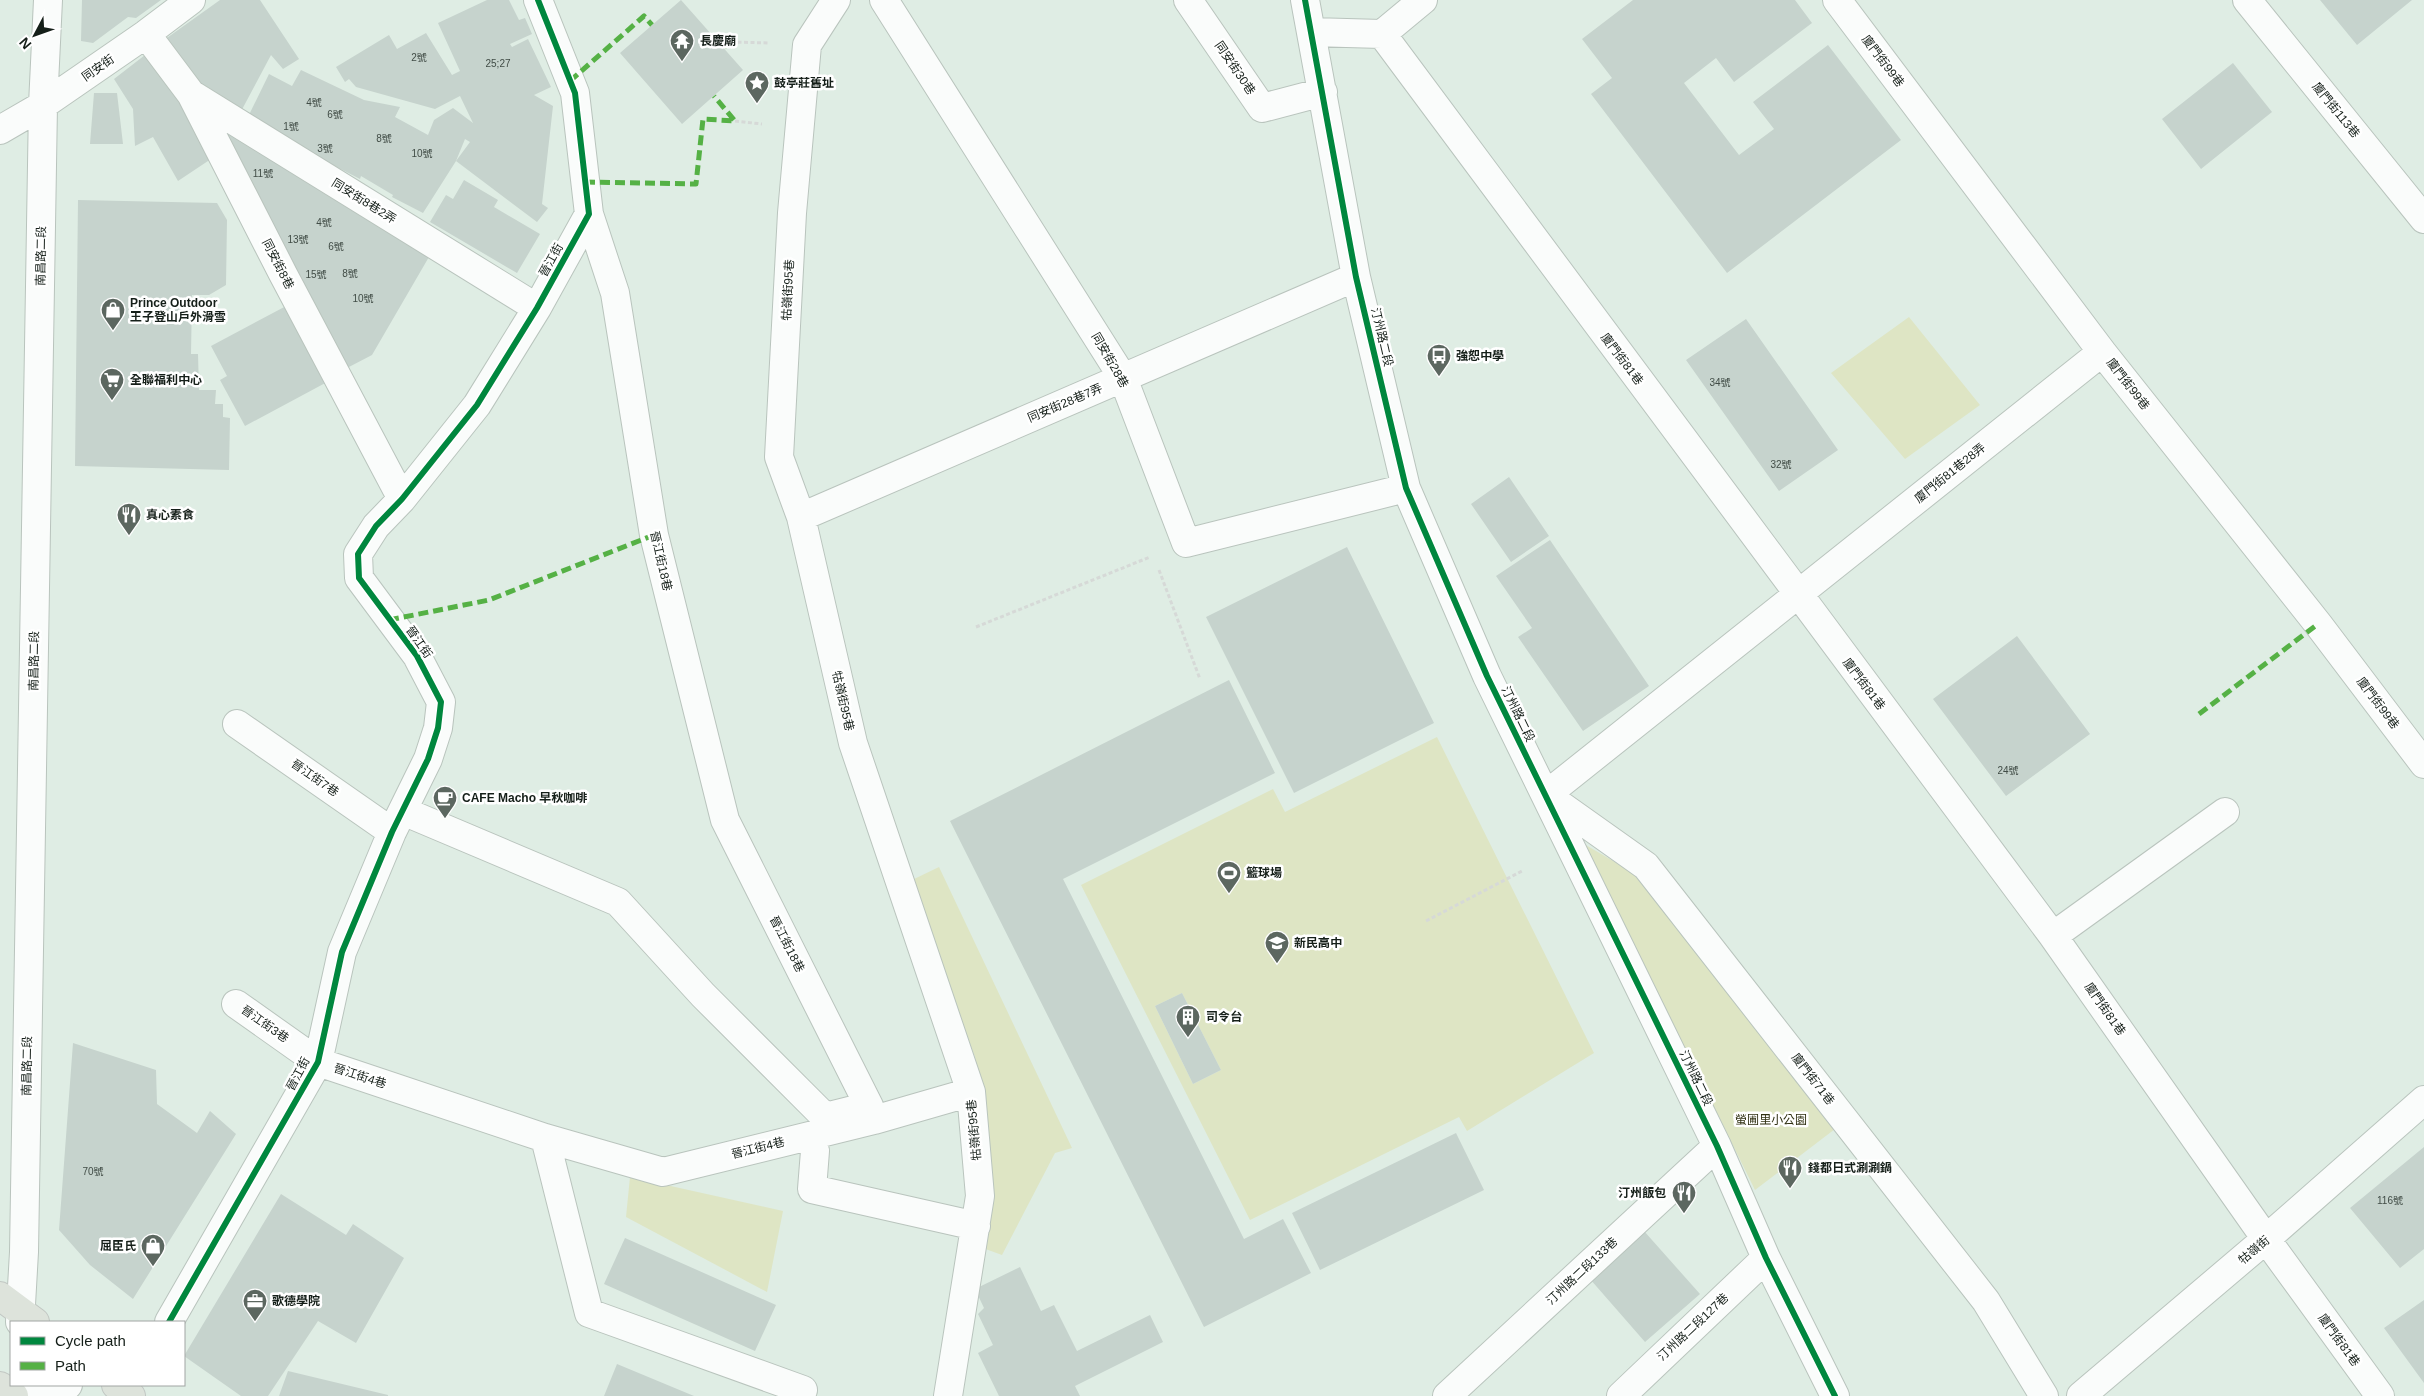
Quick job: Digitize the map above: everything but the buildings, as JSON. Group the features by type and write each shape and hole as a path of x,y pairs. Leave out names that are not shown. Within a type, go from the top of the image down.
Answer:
{"main road":[{"path":"0,1386 14,1396"},
{"path":"117,1386 131,1396"}],"street":[{"name":"南昌路二段","path":"18,1313 24,1252 43,105 48,0"},
{"name":"同安街","path":"0,130 43,105 146,34 191,0"},
{"path":"538,0 574,93 589,214"},
{"name":"牯嶺街95巷","path":"836,0 807,45 792,213 779,457 802,517 853,743 971,1092 980,1196 948,1396"},
{"name":"同安街28巷","path":"884,0 1123,378 1186,542"},
{"name":"同安街30巷","path":"1188,0 1262,108 1324,92"},
{"name":"汀州路二段","path":"1305,0 1324,92 1356,277 1406,488 1487,676 1717,1146 1766,1258 1835,1396"},
{"path":"1311,32 1382,34 1423,0"},
{"name":"廈門街99巷","path":"1837,0 2102,352 2318,624 2424,764"},
{"name":"廈門街113巷","path":"2247,0 2424,220"},
{"name":"同安街8巷","path":"146,34 191,94 282,274 402,499"},
{"name":"廈門街81巷","path":"1382,34 2053,936 2266,1239 2380,1396"},
{"name":"同安街8巷2弄","path":"191,94 537,308"},
{"name":"晉江街","path":"170,1321 318,1062 342,952 397,821 428,759 438,728 441,702 417,656 373,600 359,578 358,554 376,526 402,499 477,405 537,308 589,214"},
{"name":"晉江街18巷","path":"397,821 618,902 703,995 825,1118 869,1106 725,820 654,535 615,293 589,214"},
{"name":"同安街28巷7弄","path":"802,517 1356,277"},
{"name":"廈門街81巷28弄","path":"1546,795 2102,352"},
{"path":"1186,542 1406,488"},
{"name":"晉江街7巷","path":"238,724 397,821"},
{"name":"廈門街71巷","path":"1546,795 1646,866 1986,1301 2044,1396"},
{"path":"2053,936 2225,812"},
{"name":"晉江街3巷","path":"236,1004 318,1062"},
{"name":"晉江街4巷","path":"318,1062 545,1138 663,1172 874,1120 971,1092"},
{"name":"牯嶺街","path":"2080,1396 2266,1239 2424,1100"},
{"path":"545,1138 589,1313 803,1390"},
{"name":"汀州路二段133巷","path":"1447,1396 1717,1146"},
{"path":"815,1151 812,1189 976,1226"},
{"name":"汀州路二段127巷","path":"1620,1396 1766,1258"},
{"path":"29,1396 64,1386"}],"path":[{"path":"976,627 1186,542"},
{"path":"1154,555 1200,679"},
{"path":"1426,921 1524,870"}],"green space":[{"path":"1909,317 1980,405 1905,459 1831,373"},
{"path":"1437,737 1594,1053 1467,1131 1459,1117 1250,1220 1081,885 1273,789 1285,812","holes":["1182,993 1221,1070 1193,1084 1155,1006"]},
{"name":"螢圃里小公園","path":"1584,844 1639,876 1835,1129 1755,1190"},
{"path":"939,867 1072,1148 1055,1153 1002,1255 980,1247 985,1124 975,1057 910,881"},
{"path":"630,1177 783,1211 767,1292 626,1217"}],"marked path":[{"path":"570,81 644,16 652,25"},
{"path":"724,47 731,42"},
{"path":"585,182 696,184 703,119 735,121 714,96"},
{"path":"389,620 489,600 654,535"},
{"path":"2199,714 2318,624"}],"cycle path":[{"path":"170,1321 318,1062 342,952 392,832 428,759 438,728 441,702 417,656 359,578 358,554 376,526 402,499 477,405 537,308 589,214 575,93 538,0"},
{"path":"1305,0 1356,277 1406,488 1487,676 1717,1146 1766,1258 1835,1396"}],"place":[{"name":"長慶廟","path":"682,62"},
{"name":"鼓亭莊舊址","path":"757,104"},
{"name":"Prince Outdoor 王子登山戶外滑雪","path":"113,331"},
{"name":"強恕中學","path":"1439,377"},
{"name":"全聯福利中心","path":"112,401"},
{"name":"真心素食","path":"129,536"},
{"name":"CAFE Macho 早秋咖啡","path":"445,819"},
{"name":"籃球場","path":"1229,894"},
{"name":"新民高中","path":"1277,964"},
{"name":"司令台","path":"1188,1038"},
{"name":"錢都日式涮涮鍋","path":"1790,1189"},
{"name":"汀州飯包","path":"1684,1214"},
{"name":"屈臣氏","path":"153,1267"},
{"name":"歌德學院","path":"255,1322"}]}
